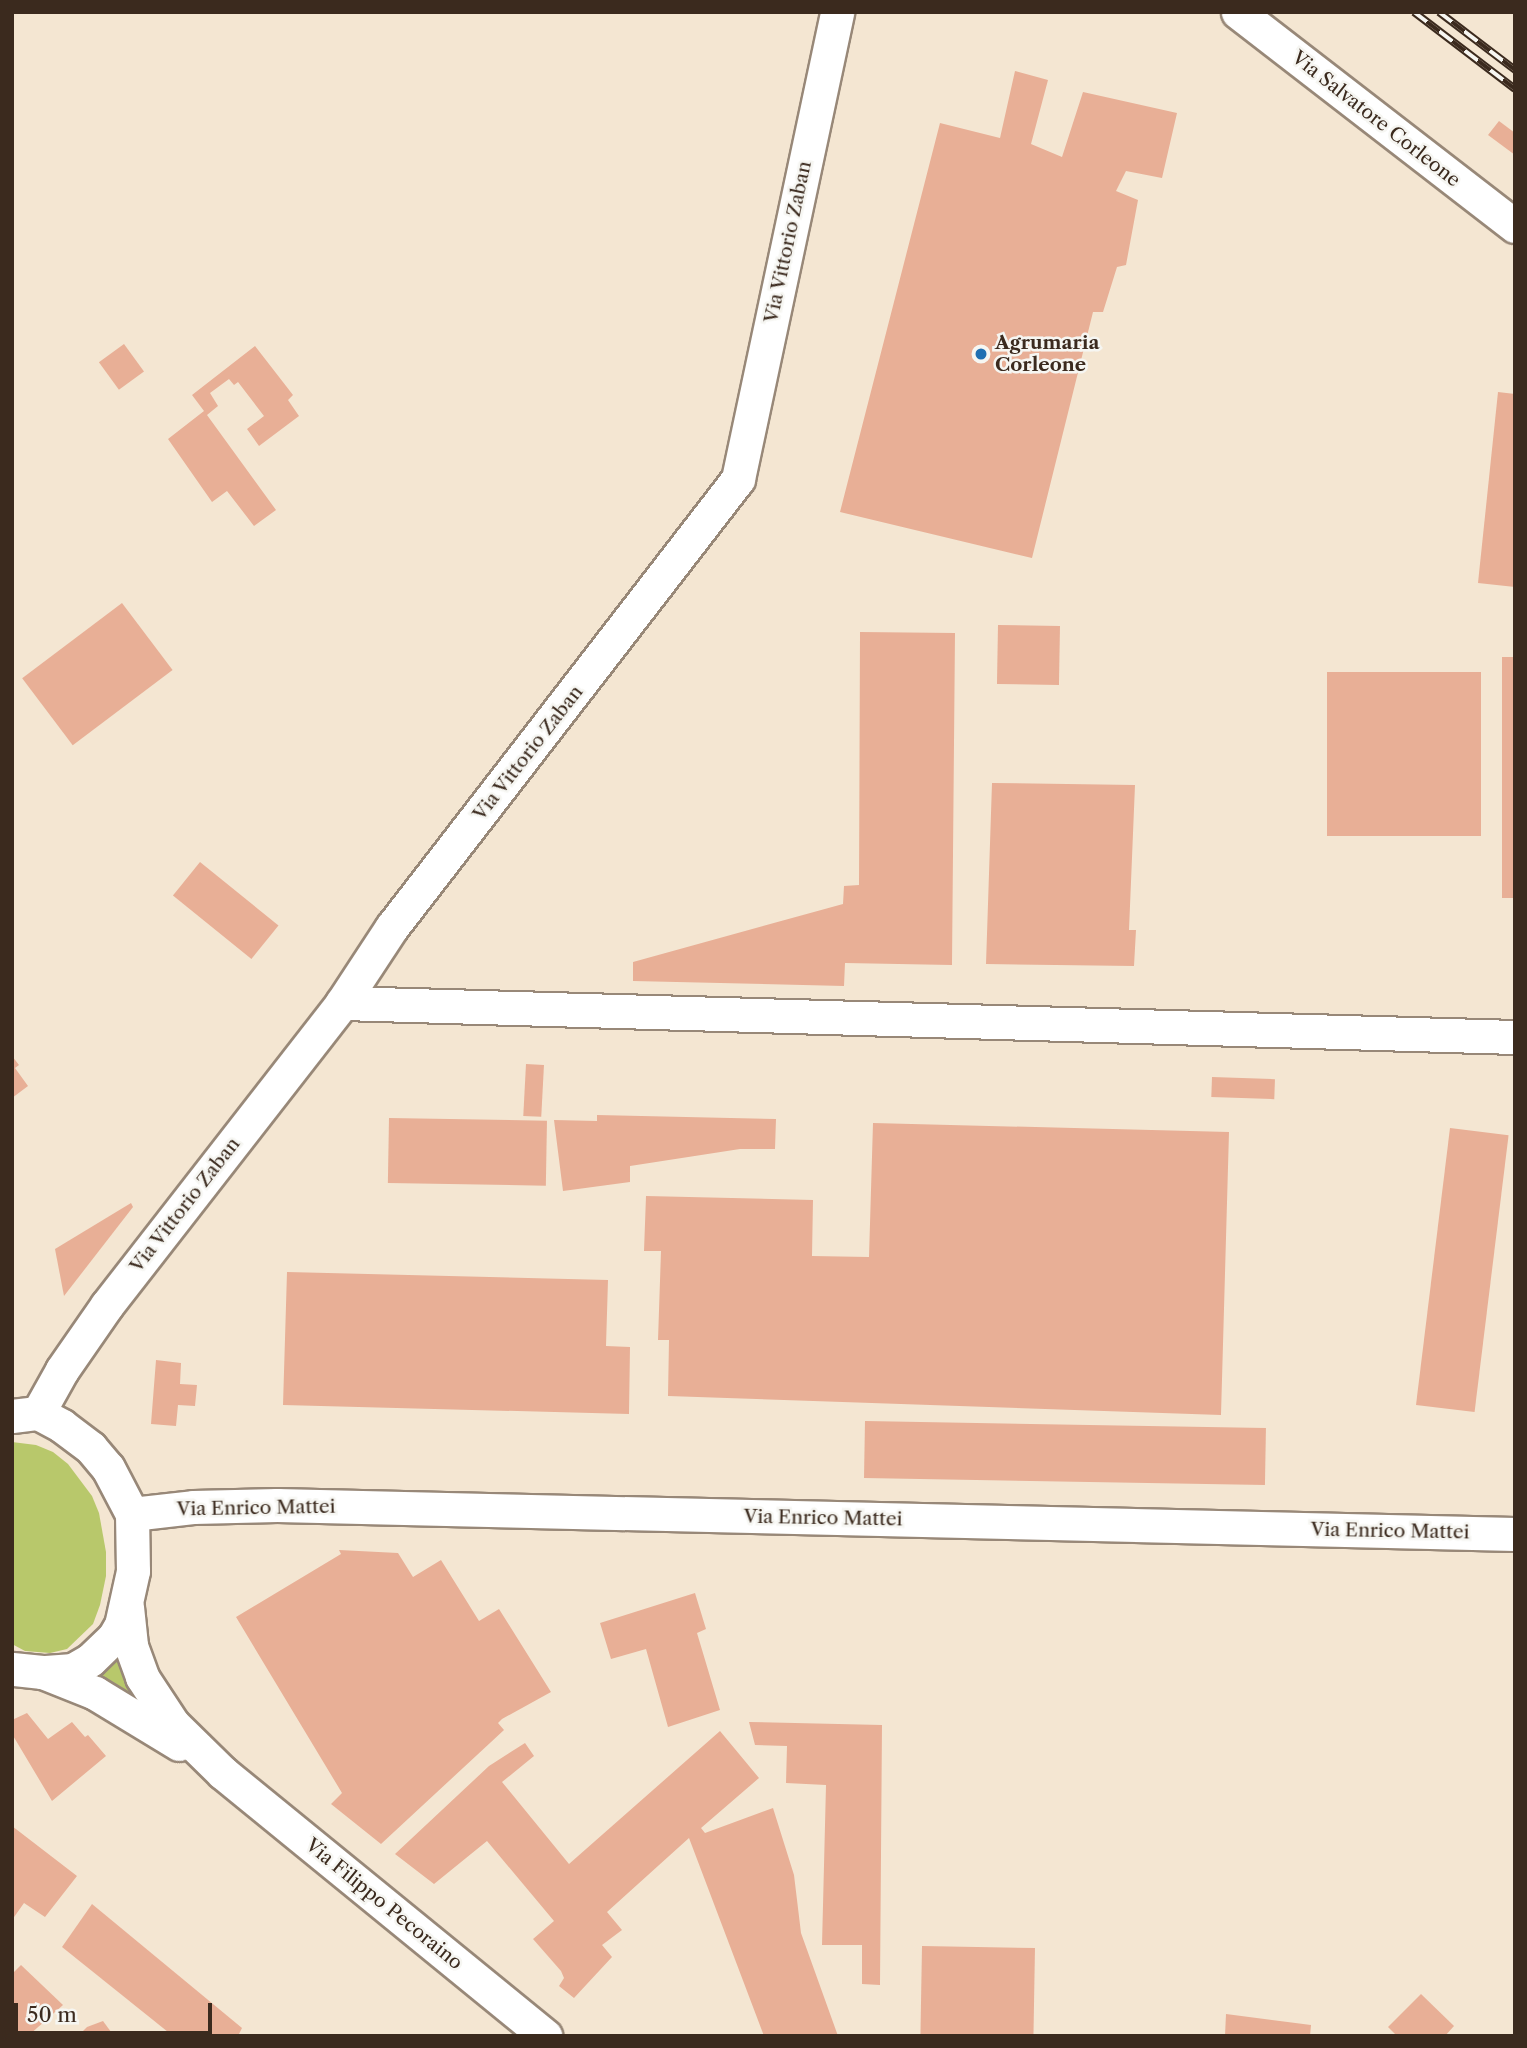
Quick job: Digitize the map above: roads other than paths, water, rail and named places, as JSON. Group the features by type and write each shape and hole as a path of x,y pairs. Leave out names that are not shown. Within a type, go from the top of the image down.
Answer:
{"street":[{"name":"Via Vittorio Zaban","path":"25,1414 62,1370 107,1305 342,1003 392,927 738,479 837,12"},
{"name":"Via Salvatore Corleone","path":"1238,12 1515,226"},
{"path":"342,1003 1515,1037"},
{"path":"25,1414 62,1426 91,1448 108,1468 132,1514 133,1571 127,1607 114,1637 90,1660 73,1670 27,1670"},
{"name":"Via Enrico Mattei","path":"132,1514 193,1507 291,1505 1515,1534"},
{"name":"Via Filippo Pecoraino","path":"127,1607 131,1646 142,1677 173,1724 223,1773 545,2036"},
{"name":"Via Filippo Pecoraino","path":"27,1670 117,1705 223,1773"}],"railway":[{"path":"1414,12 1515,89"},
{"path":"1439,12 1515,70"}],"place":[{"name":"Agrumaria Corleone","path":"981,354"}]}
